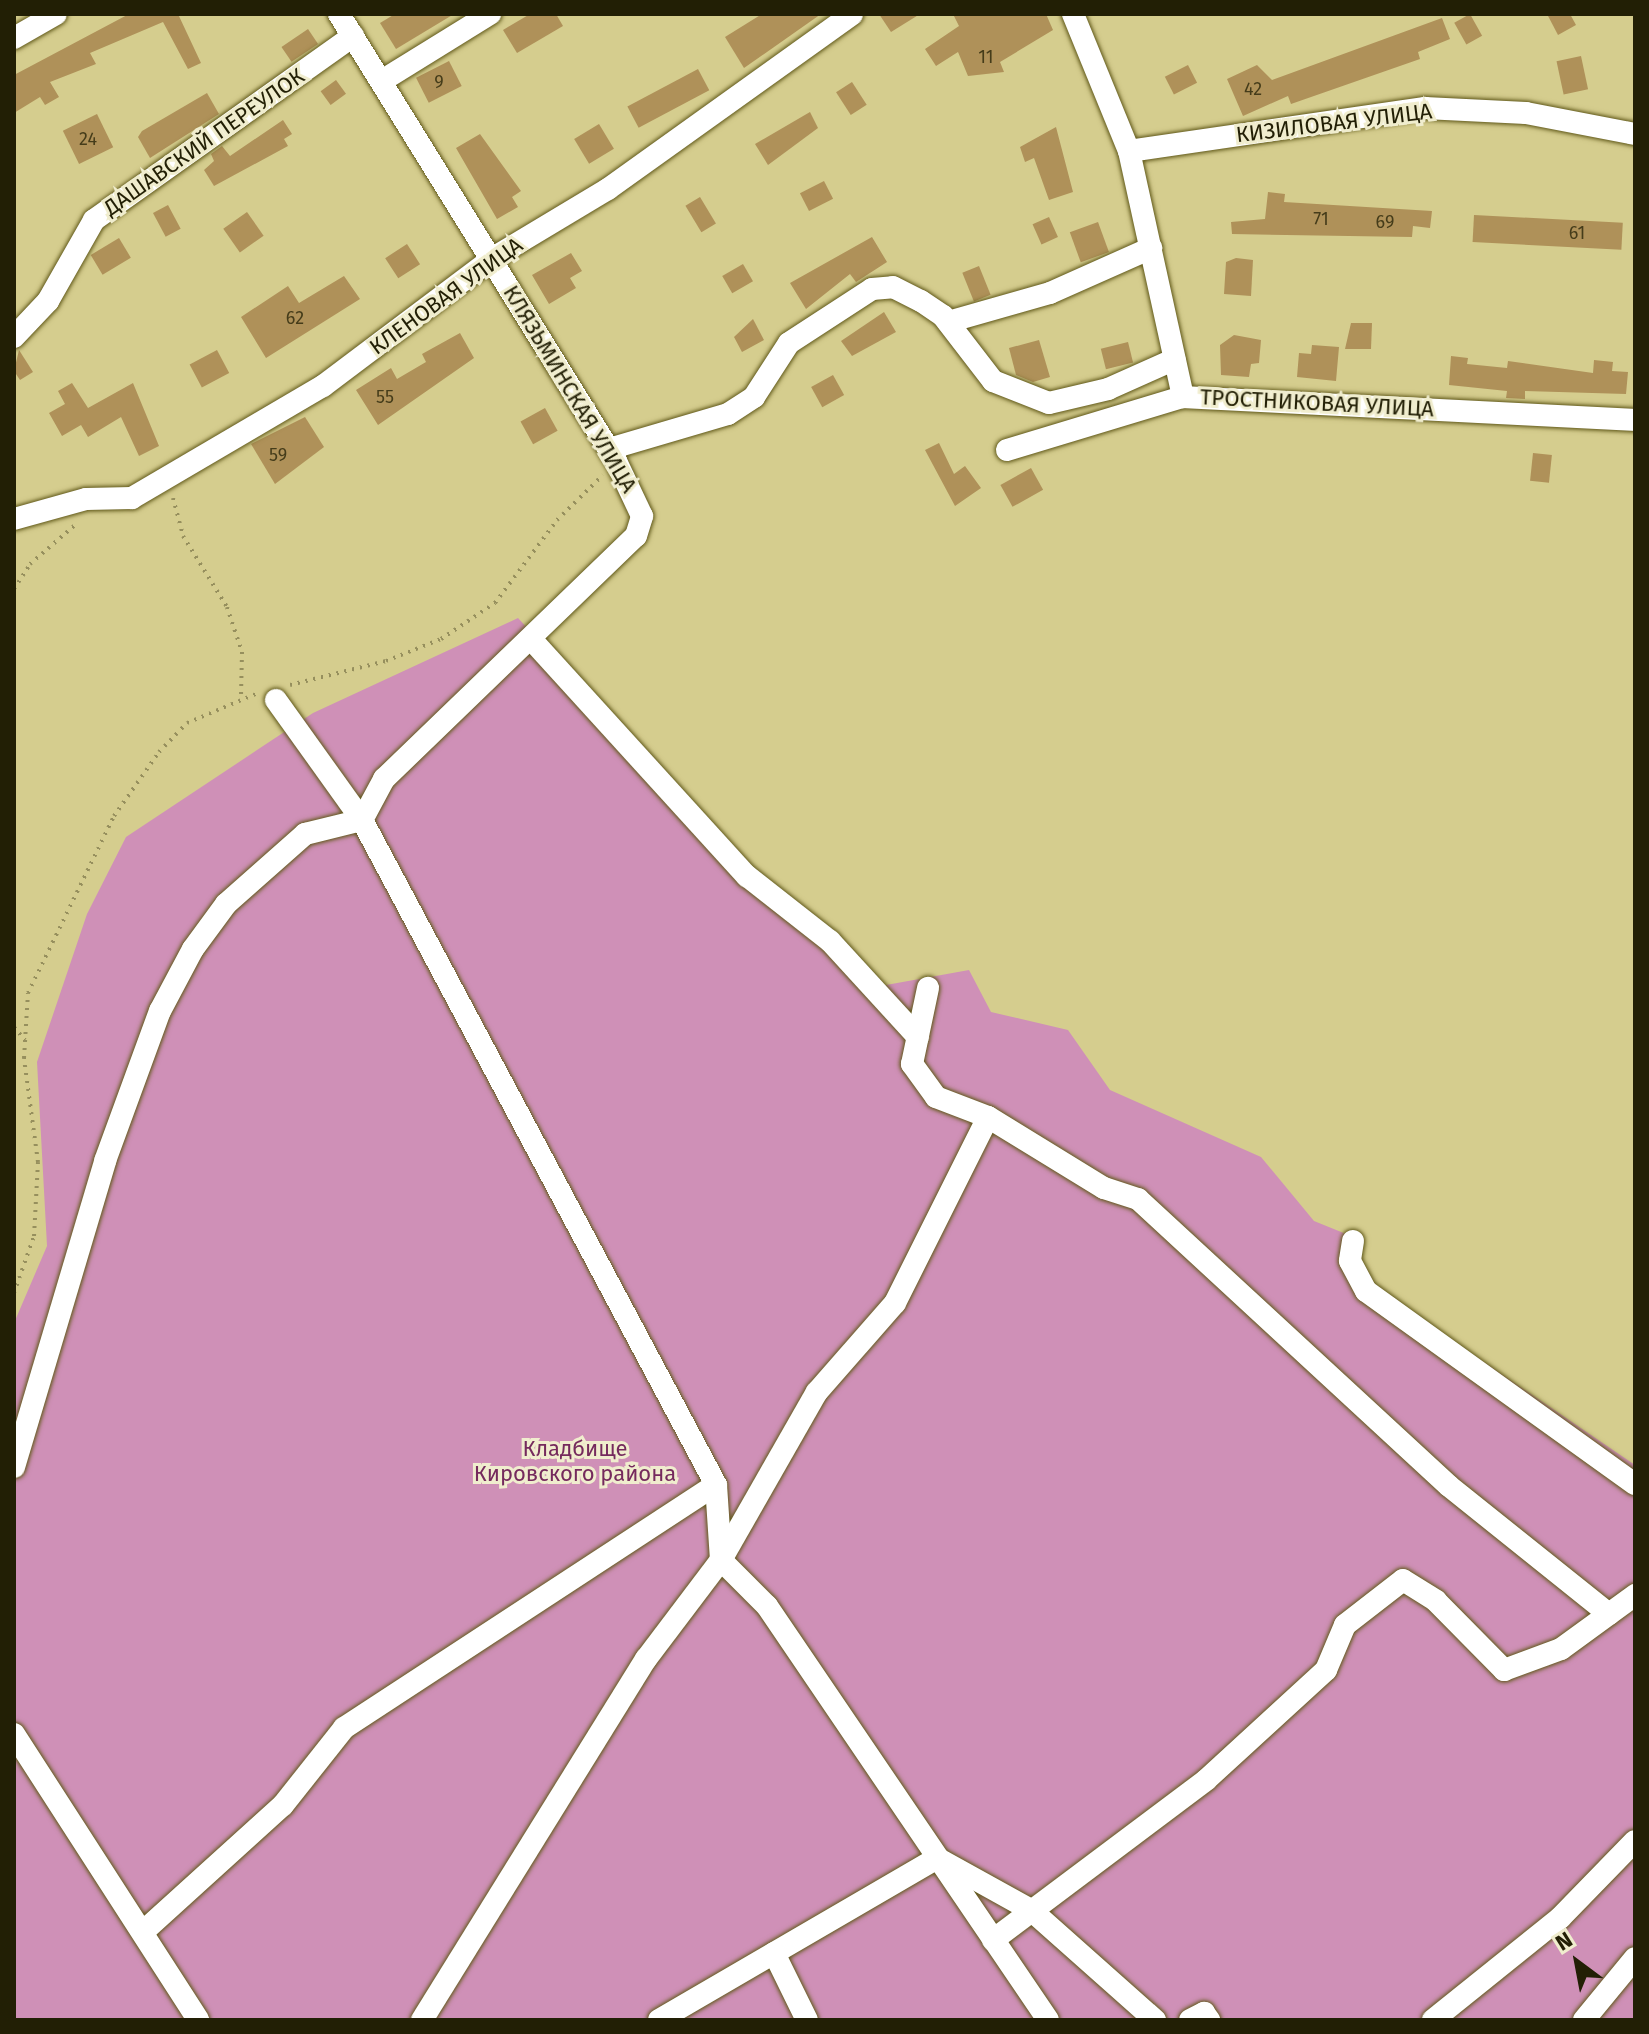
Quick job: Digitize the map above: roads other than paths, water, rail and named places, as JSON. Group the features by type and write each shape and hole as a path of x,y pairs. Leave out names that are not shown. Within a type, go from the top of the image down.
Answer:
{"street":[{"path":"14,38 56,14"},
{"name":"КЛЯЗЬМИНСКАЯ УЛИЦА","path":"339,14 383,80 613,455 642,516 636,536 384,779 362,820"},
{"path":"383,80 490,14"},
{"path":"1073,14 1129,151 1183,397"},
{"name":"КЛЕНОВАЯ УЛИЦА","path":"14,519 86,499 132,498 323,386 493,258 608,189 838,19"},
{"name":"ДАШАВСКИЙ ПЕРЕУЛОК","path":"14,337 48,301 94,220 353,36"},
{"name":"КИЗИЛОВАЯ УЛИЦА","path":"1129,151 1425,108 1526,113 1635,134"},
{"path":"948,322 1050,293 1151,248"},
{"path":"613,455 728,414 754,397 789,343 872,289 893,287 948,322 993,381 1049,403 1108,389 1175,359"},
{"name":"ТРОСТНИКОВАЯ УЛИЦА","path":"1007,450 1183,397 1635,420"},
{"path":"536,631 747,876 830,941 918,1037"},
{"path":"277,692 362,820 716,1485 721,1560 767,1606 1048,2020"},
{"path":"14,1467 105,1161 160,1011 193,949 226,904 305,834 362,820"},
{"path":"928,988 912,1064 936,1097 988,1117 1104,1188 1138,1199 1449,1486 1609,1614"},
{"path":"422,2020 646,1659 721,1560 817,1392 895,1303 988,1117"},
{"path":"1353,1241 1350,1261 1366,1291 1635,1484"},
{"path":"145,1930 283,1805 344,1728 716,1485"},
{"path":"993,1940 1206,1780 1326,1670 1345,1625 1403,1580 1436,1601 1504,1670 1537,1662 1635,1595"},
{"path":"14,1734 145,1930 198,2020"},
{"path":"1433,2020 1560,1918 1635,1841"},
{"path":"937,1858 1031,1910 1155,2020"},
{"path":"659,2020 937,1858"},
{"path":"774,1953 807,2020"},
{"path":"1584,2020 1635,1958"},
{"path":"1190,2020 1204,2013 1209,2020"}],"park label":[{"name":"Кладбище Кировского района","path":"575,1460"}]}
